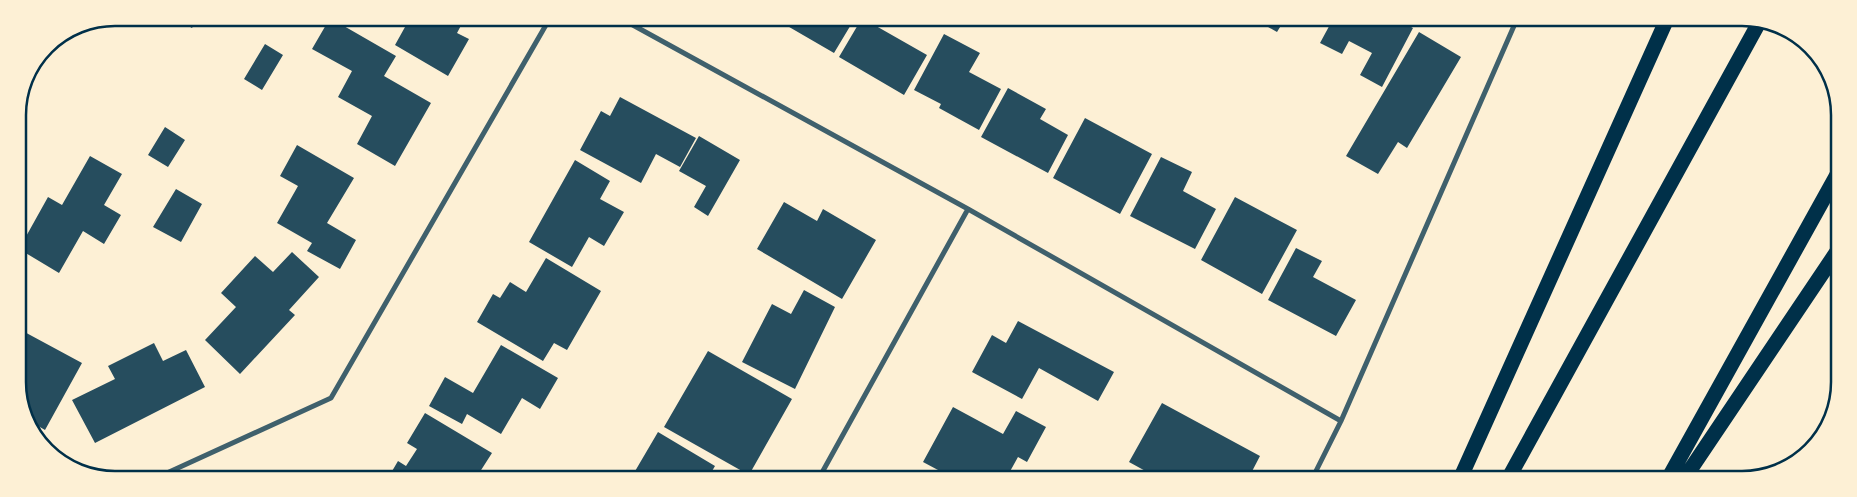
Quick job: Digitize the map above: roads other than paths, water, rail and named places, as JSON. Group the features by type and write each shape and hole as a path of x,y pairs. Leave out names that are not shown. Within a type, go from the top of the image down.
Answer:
{"highway":[{"path":"1464,471 1664,26"},
{"path":"1512,471 1756,28"},
{"path":"1672,471 1831,186"},
{"path":"1689,471 1831,260"}],"street":[{"path":"171,471 331,398 545,26"},
{"path":"635,26 968,209 1341,421"},
{"path":"1316,471 1341,421 1514,26"},
{"path":"823,471 968,209"}]}
